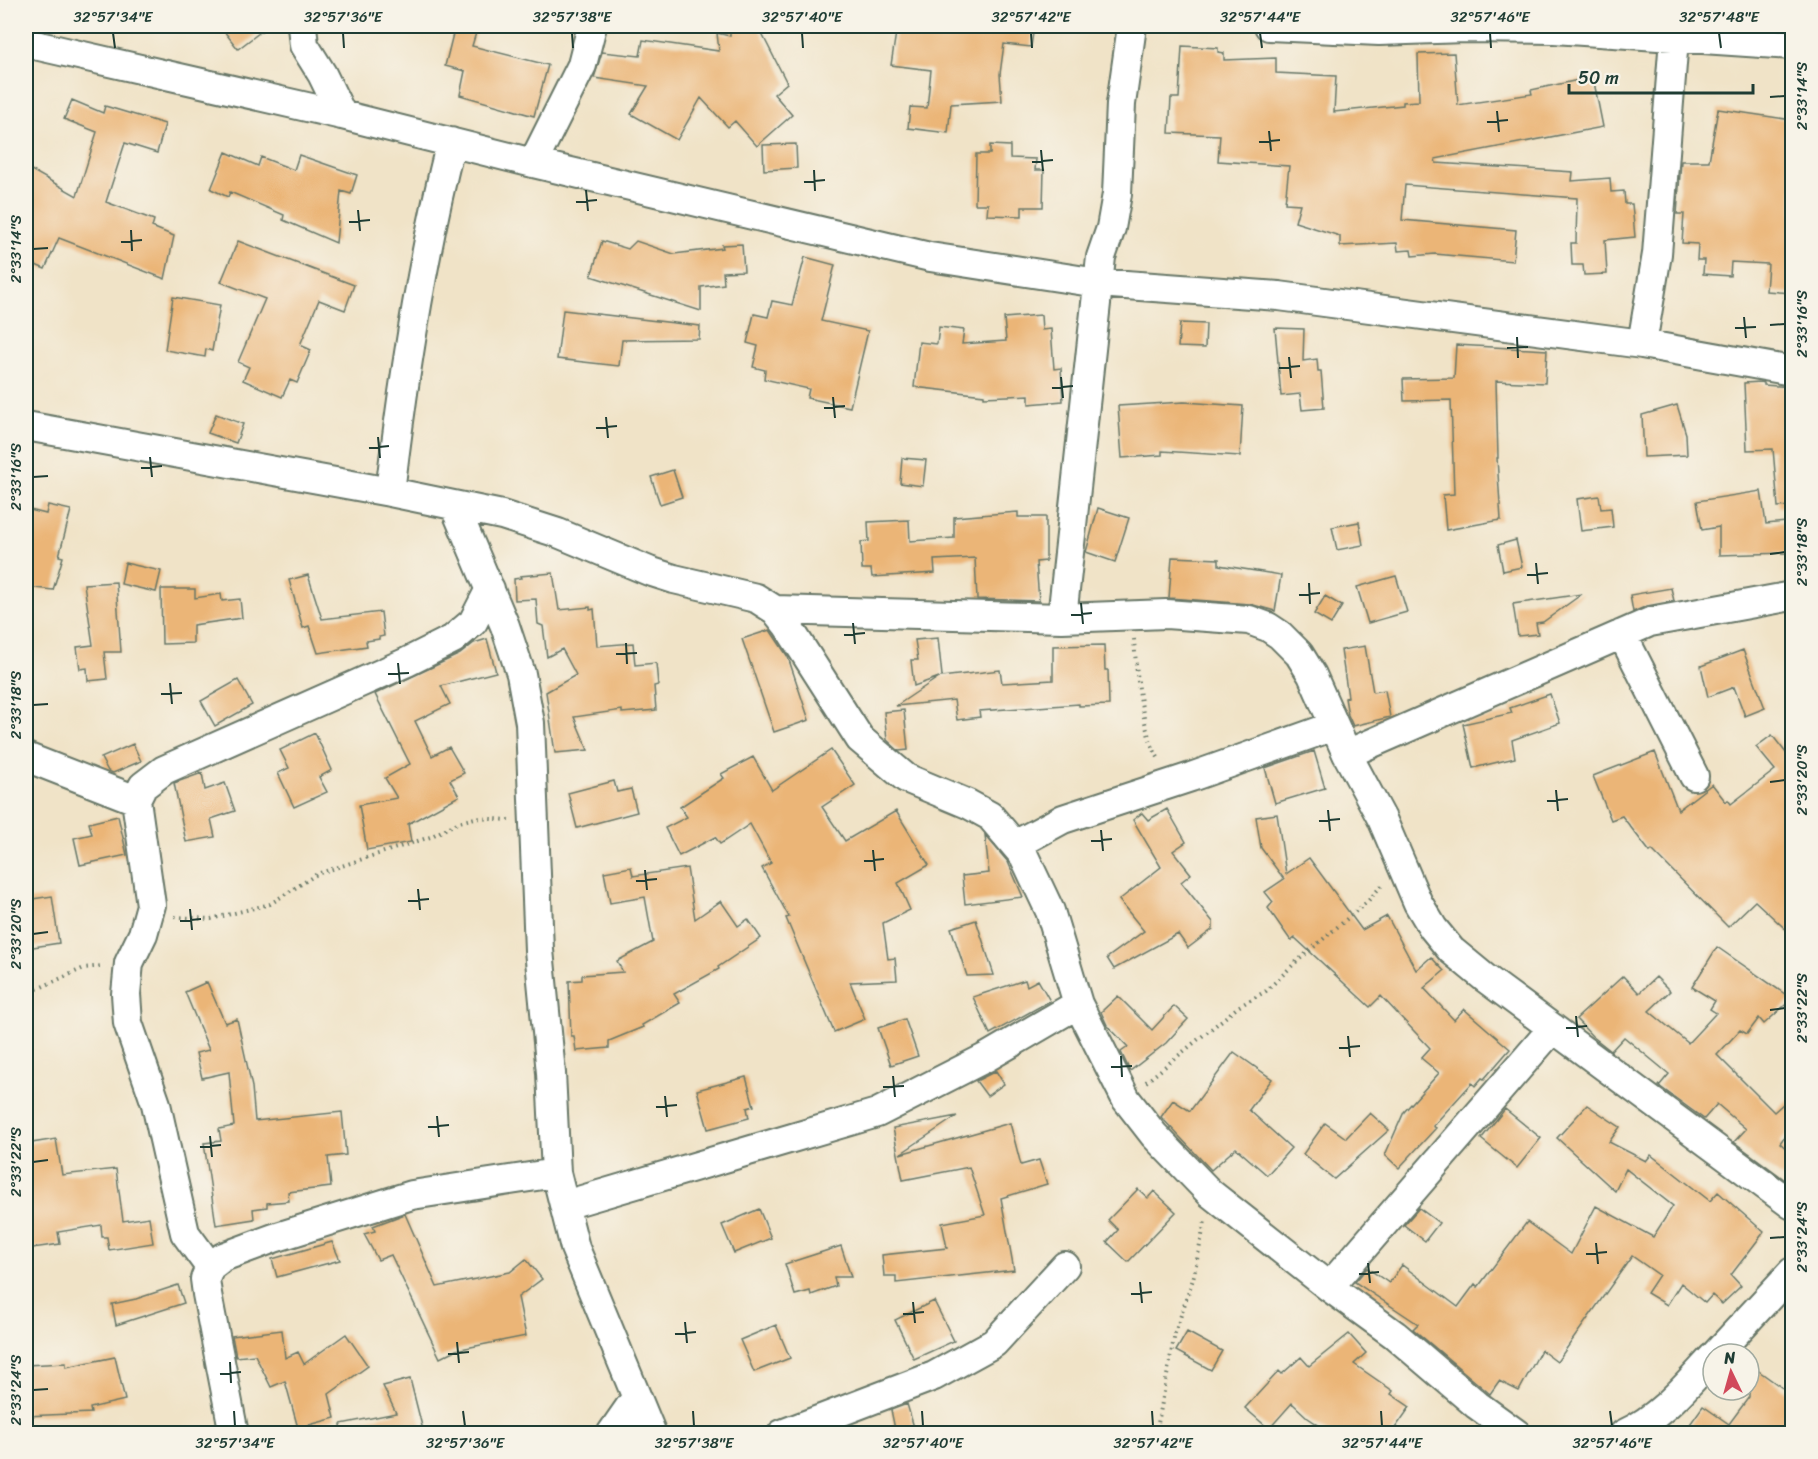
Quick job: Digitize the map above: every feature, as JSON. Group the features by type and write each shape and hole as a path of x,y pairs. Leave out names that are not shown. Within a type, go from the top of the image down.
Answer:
{"street":[{"path":"302,26 304,45 322,74 342,115"},
{"path":"532,163 582,65 592,26"},
{"path":"1062,618 1101,257 1111,228 1117,194 1121,104 1132,26"},
{"path":"1269,26 1674,31 1792,45"},
{"path":"1642,344 1657,254 1674,31"},
{"path":"26,43 342,115 532,163 930,257 1098,283 1279,296 1642,344 1792,371"},
{"path":"390,492 403,382 431,220 451,142"},
{"path":"26,426 390,492 502,515 547,530 649,571 756,598 775,610 860,739 906,778 968,804 990,816 1024,856 1050,911 1078,1004 1126,1098 1154,1135 1210,1193 1329,1287 1395,1335 1477,1405 1517,1434"},
{"path":"455,507 490,589 521,674 530,723 538,950 551,1073 556,1173 575,1248 652,1434"},
{"path":"210,1267 185,1233 156,1104 128,1023 126,994 129,963 143,934 151,905 136,800 143,786 164,770 407,663 453,639 473,622 490,589"},
{"path":"1347,754 1650,622 1792,596"},
{"path":"775,610 1062,618 1201,616 1250,620 1280,634 1299,654 1312,675 1347,754 1382,819 1418,903 1433,928 1451,950 1485,978 1792,1205"},
{"path":"1622,634 1694,776"},
{"path":"1015,845 1063,819 1191,777 1334,726"},
{"path":"26,757 136,800"},
{"path":"565,1205 877,1113 987,1057 1078,1004"},
{"path":"1329,1287 1553,1028"},
{"path":"234,1434 205,1279 210,1267 223,1257 273,1238 412,1195 556,1173"},
{"path":"782,1434 934,1376 994,1343 1065,1266"},
{"path":"1727,1342 1792,1272"},
{"path":"1624,1434 1644,1425 1701,1370"},
{"path":"611,1434 636,1398"}],"path":[{"path":"1131,616 1142,707 1154,752 1169,771 1191,777"},
{"path":"149,913 176,918 211,920 270,904 317,874 430,837 459,822 475,818 534,821"},
{"path":"1126,1098 1238,1007 1266,991 1368,901 1401,865"},
{"path":"26,994 84,968 129,963"},
{"path":"1156,1434 1175,1333 1193,1279 1210,1193"}],"building":[{"path":"220,26 268,26 238,49"},
{"path":"455,26 478,26 472,46 548,65 534,116 460,95 465,71 445,66"},
{"path":"730,26 758,26 787,83 774,94 792,115 757,146 735,121 728,127 701,98 677,140 631,114 648,86 594,78 602,52 640,56 643,40 719,51 717,33 730,36"},
{"path":"897,26 1034,26 1031,47 1004,44 1000,74 1002,101 951,104 948,133 908,128 910,107 927,108 931,70 891,65"},
{"path":"1182,46 1218,48 1218,52 1224,53 1224,60 1276,58 1276,73 1336,76 1334,112 1403,105 1403,102 1419,101 1418,54 1454,53 1458,105 1532,94 1531,90 1593,77 1603,127 1435,159 1436,163 1573,172 1572,181 1610,178 1611,192 1624,191 1625,204 1632,204 1635,237 1605,240 1607,274 1584,275 1583,265 1572,265 1571,243 1576,243 1577,198 1405,185 1402,220 1516,230 1513,261 1435,254 1412,256 1411,250 1398,251 1397,243 1340,246 1340,236 1295,222 1300,204 1285,203 1289,166 1218,161 1220,135 1169,133 1171,98 1179,98"},
{"path":"72,100 103,113 105,106 165,124 157,153 125,143 106,202 154,220 152,227 174,236 165,279 59,238 45,269 26,261 26,167 77,196 97,132 64,119"},
{"path":"1718,109 1792,120 1792,293 1766,291 1768,264 1731,262 1730,276 1703,274 1704,260 1697,260 1698,244 1682,243 1684,214 1677,214 1681,161 1709,161"},
{"path":"796,144 797,168 764,170 763,145"},
{"path":"990,145 1010,146 1010,158 1036,159 1035,170 1044,170 1043,207 1022,207 1022,216 987,215 988,204 975,204 976,154 990,154"},
{"path":"226,152 258,166 261,157 294,170 299,155 357,175 351,194 341,191 336,243 283,220 284,215 230,192 228,197 211,189"},
{"path":"238,241 354,285 345,310 319,300 300,345 311,350 297,383 290,380 282,397 243,380 249,367 238,362 265,299 221,282"},
{"path":"602,241 628,249 636,241 674,254 723,248 722,245 742,244 744,271 723,272 724,284 701,287 701,311 591,276"},
{"path":"805,257 835,265 821,321 868,331 850,407 807,398 809,389 764,379 765,370 753,367 758,346 747,343 754,314 768,317 772,301 792,305"},
{"path":"173,297 220,305 212,351 206,349 205,357 165,350"},
{"path":"563,310 700,326 699,339 622,340 619,366 557,359"},
{"path":"1041,315 1042,330 1051,329 1054,369 1061,368 1063,401 1029,404 1029,395 984,397 984,395 914,387 919,342 937,344 939,327 964,330 962,344 1006,341 1004,318"},
{"path":"1180,323 1206,324 1205,348 1178,347"},
{"path":"1275,328 1304,329 1303,361 1317,359 1318,371 1321,371 1324,408 1302,410 1300,394 1281,396"},
{"path":"1456,345 1547,350 1545,383 1496,381 1501,520 1446,530 1443,495 1454,494 1451,400 1404,401 1403,379 1454,378"},
{"path":"1761,382 1764,385 1792,387 1792,506 1778,507 1773,449 1747,450 1744,383"},
{"path":"1184,402 1243,406 1240,456 1162,451 1162,455 1122,458 1118,406"},
{"path":"1677,405 1686,434 1687,455 1644,457 1642,415"},
{"path":"216,414 243,424 236,443 208,433"},
{"path":"902,458 926,460 923,486 900,483"},
{"path":"673,470 682,497 660,504 651,477"},
{"path":"1761,491 1766,524 1786,522 1790,553 1719,555 1719,527 1702,530 1697,501"},
{"path":"1599,496 1601,509 1611,508 1613,527 1581,531 1577,499"},
{"path":"48,505 71,510 59,556 63,557 53,590 26,587 26,509 46,514"},
{"path":"1098,508 1129,518 1115,562 1086,552"},
{"path":"1018,512 1018,517 1046,517 1046,561 1036,562 1039,601 977,599 975,558 934,560 935,573 872,577 871,569 862,569 861,542 869,541 868,522 909,520 910,541 954,538 954,517"},
{"path":"1359,522 1363,545 1337,550 1332,527"},
{"path":"1516,540 1522,567 1503,571 1498,545"},
{"path":"1172,557 1219,559 1219,565 1281,575 1275,611 1250,604 1169,598"},
{"path":"125,563 161,571 156,592 121,584"},
{"path":"553,573 559,610 590,607 590,610 594,609 597,646 633,643 635,665 656,663 658,685 654,686 656,710 622,713 622,710 574,717 588,750 555,753 546,692 576,675 562,649 547,657 543,626 538,624 536,599 515,600 514,579 521,578 520,576"},
{"path":"308,575 322,619 381,612 384,636 366,641 367,646 318,653 309,626 303,628 289,580"},
{"path":"1396,576 1407,612 1368,623 1357,587"},
{"path":"116,582 121,652 104,652 107,679 88,681 87,668 80,669 77,647 93,645 84,584"},
{"path":"1671,588 1674,601 1647,606 1633,612 1630,595"},
{"path":"161,589 195,589 195,598 221,594 222,601 240,599 242,618 193,625 193,643 162,644"},
{"path":"1582,594 1543,622 1536,623 1538,634 1518,636 1513,604"},
{"path":"1325,596 1342,606 1331,624 1314,614"},
{"path":"770,630 788,657 809,720 774,732 742,639"},
{"path":"938,638 941,677 1000,670 1002,683 1053,680 1053,646 1104,645 1105,670 1108,670 1109,705 1079,706 1079,704 979,711 980,717 957,720 954,700 896,706 939,677 914,686 911,660 918,660 915,640"},
{"path":"487,639 496,672 441,686 450,704 415,721 432,756 449,747 464,773 450,780 459,796 408,824 411,842 367,850 359,805 397,798 385,778 410,764 375,694 460,654 474,643"},
{"path":"1365,646 1373,692 1385,690 1390,717 1353,726 1345,698 1348,697 1341,650"},
{"path":"1743,650 1765,708 1745,716 1734,687 1708,697 1701,666"},
{"path":"238,680 252,705 215,726 201,701"},
{"path":"1550,694 1560,723 1512,740 1515,758 1473,768 1463,724 1512,713 1510,708"},
{"path":"904,710 908,750 899,751 887,740 884,712"},
{"path":"315,733 332,770 319,777 327,792 294,807 278,773 289,768 280,750"},
{"path":"1772,735 1790,758 1792,757 1792,935 1755,901 1728,927 1652,850 1650,852 1622,816 1611,820 1593,776 1655,752 1678,810 1712,784 1726,802 1728,800 1731,804 1775,770 1756,747"},
{"path":"133,744 141,761 113,773 108,771 101,758"},
{"path":"831,750 855,785 822,807 845,841 896,811 929,865 898,883 910,910 883,923 888,959 895,958 897,980 850,982 865,1019 834,1032 786,918 789,917 762,868 771,863 750,824 720,844 715,837 679,856 665,828 687,817 680,807 724,778 721,774 753,757 772,790"},
{"path":"1314,751 1325,788 1275,803 1265,768"},
{"path":"202,773 205,790 225,783 235,811 211,819 215,837 186,842 174,783"},
{"path":"614,781 617,792 631,789 637,812 577,828 568,793"},
{"path":"1167,809 1186,842 1173,851 1191,874 1181,882 1213,922 1213,929 1188,948 1178,934 1114,969 1107,958 1144,931 1119,900 1161,867 1133,820 1142,813 1148,820"},
{"path":"1277,814 1286,874 1309,858 1362,930 1387,916 1416,970 1431,957 1444,971 1424,988 1454,1020 1464,1009 1510,1049 1484,1079 1482,1078 1475,1086 1472,1083 1433,1126 1436,1128 1399,1168 1385,1155 1404,1112 1439,1073 1421,1058 1430,1048 1381,996 1370,1007 1295,938 1291,941 1268,908 1273,902 1265,892 1284,879 1261,848 1256,817"},
{"path":"118,816 127,855 80,865 74,838 92,834 89,823"},
{"path":"985,835 1008,862 1023,897 965,904 962,876 989,873"},
{"path":"631,867 633,876 687,868 695,919 721,901 738,926 748,919 761,938 718,967 719,969 674,994 680,1003 642,1025 643,1027 609,1041 609,1048 576,1051 574,1036 571,1036 569,981 582,980 582,975 623,972 617,961 653,942 645,897 610,903 604,872"},
{"path":"52,896 59,943 27,948 26,900"},
{"path":"976,920 994,975 967,976 951,928"},
{"path":"1717,947 1792,999 1764,1024 1759,1018 1747,1034 1740,1030 1717,1055 1774,1112 1792,1096 1792,1126 1780,1143 1792,1154 1792,1185 1734,1142 1746,1129 1717,1104 1704,1119 1659,1086 1669,1074 1624,1037 1611,1051 1576,1019 1623,976 1639,993 1656,977 1670,991 1649,1011 1688,1043 1716,1013 1710,1009 1715,1001 1692,987"},
{"path":"1025,980 1027,986 1038,980 1050,1001 990,1034 973,997"},
{"path":"207,982 225,1023 237,1019 252,1087 255,1121 342,1112 346,1155 328,1157 331,1187 288,1192 289,1201 267,1203 267,1207 253,1209 254,1219 216,1225 204,1143 221,1141 219,1129 234,1126 229,1072 202,1078 196,1053 209,1050 185,992"},
{"path":"1118,996 1152,1030 1174,1006 1188,1019 1166,1043 1130,1071 1121,1052 1128,1047 1107,1025 1101,1012"},
{"path":"905,1019 918,1056 891,1065 878,1028"},
{"path":"1234,1052 1272,1079 1249,1110 1291,1148 1267,1175 1236,1148 1211,1170 1161,1117 1173,1100 1190,1111"},
{"path":"996,1071 1004,1084 987,1096 976,1081"},
{"path":"746,1077 754,1106 747,1108 749,1118 708,1129 697,1090"},
{"path":"1587,1105 1620,1127 1609,1142 1646,1161 1651,1155 1710,1201 1718,1192 1764,1232 1731,1275 1741,1286 1722,1304 1712,1295 1705,1303 1681,1283 1667,1305 1647,1293 1659,1275 1632,1256 1557,1362 1541,1350 1519,1391 1499,1381 1490,1394 1413,1329 1418,1324 1355,1282 1367,1268 1389,1283 1402,1265 1458,1307 1475,1284 1478,1287 1527,1222 1571,1254 1596,1206 1653,1237 1673,1206 1626,1169 1615,1191 1557,1138"},
{"path":"1505,1109 1541,1138 1517,1168 1481,1139"},
{"path":"1370,1113 1389,1130 1334,1179 1303,1154 1325,1123 1346,1138"},
{"path":"957,1116 900,1154 1010,1123 1021,1165 1039,1160 1047,1184 1001,1198 1014,1270 896,1283 896,1276 884,1276 882,1255 947,1248 942,1223 985,1215 969,1167 903,1180 893,1128"},
{"path":"56,1139 62,1175 116,1169 123,1221 149,1217 153,1243 109,1250 107,1237 102,1237 101,1225 58,1232 60,1244 26,1249 26,1144"},
{"path":"1138,1189 1148,1198 1154,1191 1176,1212 1128,1262 1107,1242 1118,1230 1108,1220"},
{"path":"1419,1208 1439,1223 1425,1241 1404,1225"},
{"path":"759,1209 771,1238 734,1253 722,1225"},
{"path":"405,1214 437,1287 510,1272 526,1259 542,1279 518,1297 526,1336 456,1350 440,1358 391,1255 378,1260 364,1234 375,1231 373,1226"},
{"path":"332,1242 340,1260 277,1277 272,1259"},
{"path":"841,1246 851,1277 834,1277 836,1286 811,1295 810,1291 795,1295 785,1264"},
{"path":"178,1285 184,1303 116,1325 112,1304 136,1299"},
{"path":"934,1301 954,1341 914,1359 895,1320"},
{"path":"776,1325 790,1358 754,1372 740,1340"},
{"path":"282,1330 285,1358 298,1352 304,1364 346,1334 368,1366 329,1394 335,1418 298,1428 285,1381 271,1387 255,1355 236,1357 232,1336"},
{"path":"1187,1332 1222,1351 1211,1370 1176,1351"},
{"path":"1349,1334 1366,1353 1354,1364 1393,1391 1391,1394 1410,1407 1391,1434 1332,1434 1308,1418 1292,1403 1269,1429 1245,1408 1279,1371 1282,1374 1301,1357 1309,1366"},
{"path":"115,1357 125,1400 90,1408 91,1413 26,1416 26,1365 66,1363 66,1367"},
{"path":"1761,1373 1792,1395 1792,1416 1780,1434 1699,1434 1688,1427 1703,1406 1729,1424 1745,1402 1761,1402"},
{"path":"410,1379 424,1434 342,1434 341,1424 396,1413 383,1386"},
{"path":"907,1404 916,1434 896,1434 891,1410"}]}
